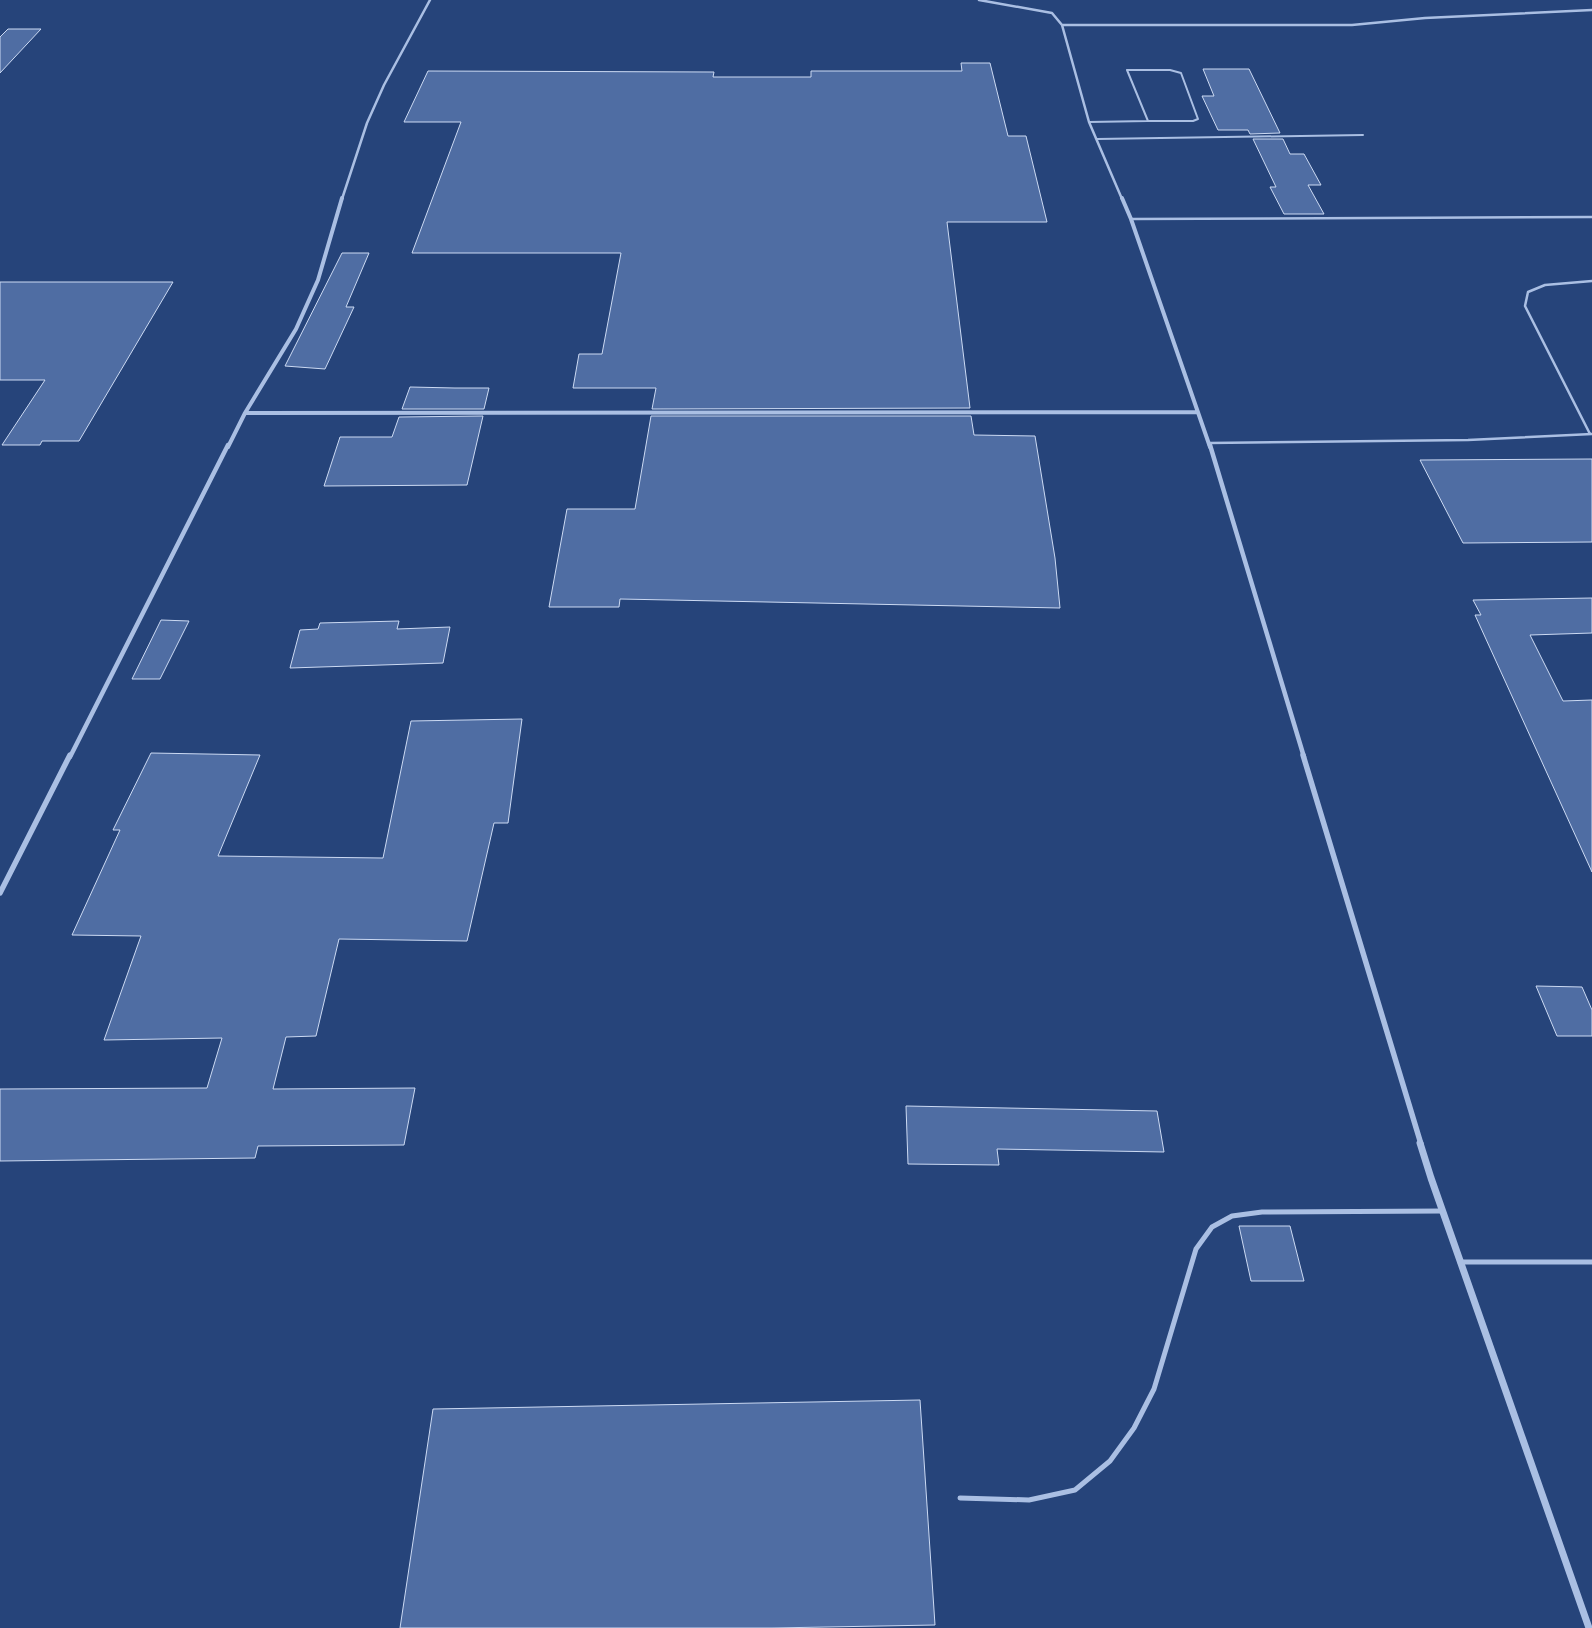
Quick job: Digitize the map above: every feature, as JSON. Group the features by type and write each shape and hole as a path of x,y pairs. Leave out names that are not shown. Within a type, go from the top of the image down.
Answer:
{"street":[{"path":"0,893 245,413 296,329 318,280 353,161 367,123 384,85 430,0"},
{"path":"979,0 1052,12 1062,25 1089,122 1131,219 1209,443 1442,1211 1588,1628"},
{"path":"1062,25 1352,25 1425,18 1592,10"},
{"path":"245,413 1198,412"}],"lane":[{"path":"1089,122 1148,122 1193,121 1198,119 1181,73 1170,70 1127,70 1148,122"},
{"path":"1097,139 1363,135"},
{"path":"1131,219 1592,217"},
{"path":"1209,443 1468,440 1591,434 1525,306 1528,292 1545,285 1592,281"},
{"path":"960,1498 1029,1500 1075,1490 1110,1460 1134,1428 1154,1390 1196,1249 1212,1227 1232,1216 1262,1212 1442,1211"},
{"path":"1460,1262 1592,1262"}],"building":[{"path":"8,29 41,29 0,73 0,37"},
{"path":"961,63 990,63 1008,136 1026,136 1047,222 947,222 970,408 652,409 656,388 573,388 579,354 602,354 621,253 412,253 461,122 404,122 428,71 714,72 713,77 811,77 811,71 962,71"},
{"path":"1203,69 1249,69 1280,133 1250,134 1248,130 1218,130 1202,96 1214,96"},
{"path":"1253,139 1283,139 1290,154 1304,154 1321,185 1308,185 1324,214 1284,214 1270,187 1276,187"},
{"path":"342,253 369,253 346,307 354,307 325,369 285,366"},
{"path":"0,282 173,282 79,441 42,441 40,445 2,445 45,380 0,380"},
{"path":"410,387 489,388 484,409 402,409"},
{"path":"483,416 467,485 324,486 340,437 392,437 399,417"},
{"path":"651,416 971,416 974,435 1035,436 1055,558 1060,608 620,599 619,607 549,607 567,509 635,509"},
{"path":"1592,459 1592,542 1463,543 1420,460"},
{"path":"1592,598 1592,633 1530,635 1563,701 1592,700 1592,872 1475,615 1481,615 1473,600"},
{"path":"161,620 189,621 160,679 132,679"},
{"path":"399,621 397,629 450,627 443,663 290,668 300,630 318,629 320,623"},
{"path":"522,719 508,823 494,823 467,941 339,939 316,1036 286,1037 273,1089 415,1088 404,1145 258,1146 255,1158 0,1161 0,1089 207,1088 222,1038 104,1040 141,936 72,935 120,830 113,830 151,753 260,755 218,856 383,858 411,721"},
{"path":"1536,986 1582,987 1592,1010 1592,1036 1557,1036"},
{"path":"906,1106 1157,1111 1164,1152 997,1149 999,1165 908,1164"},
{"path":"1239,1226 1290,1226 1304,1281 1251,1281"},
{"path":"920,1400 935,1625 772,1628 400,1628 433,1409"}]}
